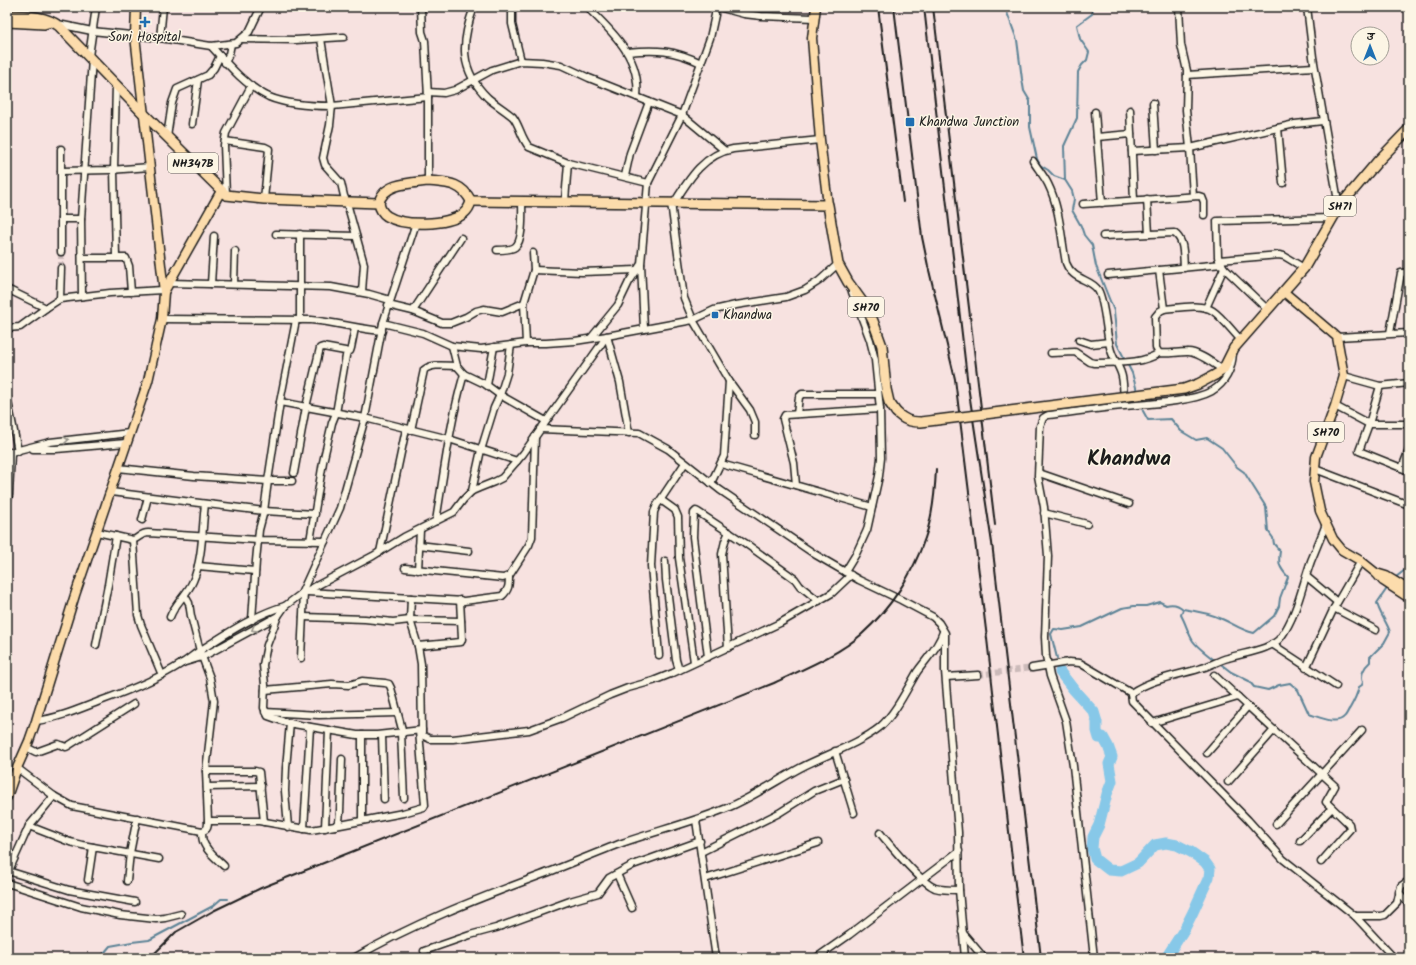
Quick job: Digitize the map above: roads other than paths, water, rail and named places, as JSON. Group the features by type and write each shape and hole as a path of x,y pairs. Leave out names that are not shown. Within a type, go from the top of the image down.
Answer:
{"highway":[{"name":"NH347B","path":"7,15 40,17 54,23 90,57 144,114 223,193"},
{"path":"7,22 44,24 54,23"},
{"name":"SH71","path":"1284,292 1304,268 1339,207 1378,161 1409,129"},
{"path":"428,181 460,187 467,193 471,201 469,208 456,218 429,223 399,221 388,217 383,213 379,203 380,198 382,194 390,188 401,184 428,181"},
{"path":"223,193 264,199 379,203"},
{"path":"471,201 828,205"},
{"name":"SH70","path":"828,205 838,264 848,282 866,307 882,346 886,389 889,402 896,412 908,421 921,422 1184,389 1198,384 1219,372"},
{"path":"1219,372 1234,348 1284,292"}],"main road":[{"path":"7,797 36,721 75,595 148,381 162,319 163,291 135,36 136,7"},
{"name":"SH70","path":"816,7 812,38 820,140 828,205"},
{"path":"163,291 223,193"},
{"path":"1284,292 1337,337"},
{"name":"SH70","path":"1337,337 1344,376 1335,406 1316,457 1314,482 1320,511 1333,539 1342,550 1361,561 1384,579 1408,593"}],"street":[{"path":"82,296 81,219 90,57 96,7"},
{"path":"160,38 163,7"},
{"path":"54,23 92,31 160,38 211,46 236,43 242,39 249,32 261,7"},
{"path":"421,7 428,95 428,181"},
{"path":"474,7 464,41 468,70 487,97 513,117 529,147 568,163 625,176 648,183"},
{"path":"512,7 512,24 521,61"},
{"path":"592,7 592,11 627,52 634,66 638,88 637,97"},
{"path":"644,329 641,264 648,183 682,115 710,38 716,7 744,14 761,16 814,18"},
{"path":"1179,7 1180,35 1187,75 1186,110 1193,196"},
{"path":"1307,7 1314,67 1339,207"},
{"path":"242,39 284,40 344,37"},
{"path":"321,39 332,106 330,125 323,158 325,165 341,183 347,203 364,264 362,292"},
{"path":"226,63 231,44"},
{"path":"211,46 226,63 251,86 270,97 283,101 317,106 332,106 444,93 456,90 473,79 492,70 521,61 561,65 588,78 682,115 724,150"},
{"path":"627,52 662,50 701,63"},
{"path":"167,137 175,92 179,88 208,75 214,68 220,56"},
{"path":"1187,75 1314,67"},
{"path":"192,124 198,80"},
{"path":"116,84 114,170 116,257"},
{"path":"223,193 226,133 251,86"},
{"path":"625,176 630,153 649,102"},
{"path":"1153,103 1156,150"},
{"path":"1130,110 1134,200"},
{"path":"1095,112 1102,203"},
{"path":"1132,151 1190,148 1295,124 1324,121"},
{"path":"1278,128 1283,183"},
{"path":"1097,137 1131,134"},
{"path":"755,435 754,417 729,381 693,320 684,298 673,203 698,168 707,160 724,150 820,140"},
{"path":"225,141 265,146 269,149 264,199"},
{"path":"61,252 62,149"},
{"path":"1033,161 1051,190 1056,207 1068,270 1094,286 1099,292 1112,354 1123,379 1124,406"},
{"path":"565,201 568,163"},
{"path":"61,171 114,170 150,167"},
{"path":"1083,204 1193,196 1202,197 1204,199 1204,215"},
{"path":"1147,199 1149,234"},
{"path":"497,250 509,249 515,247 518,243 521,236 522,201"},
{"path":"1268,310 1222,264 1218,257 1218,221 1332,218"},
{"path":"61,219 81,219"},
{"path":"301,658 304,593 340,508 365,418 383,323 416,223"},
{"path":"1102,236 1174,233 1180,237 1184,268"},
{"path":"276,234 356,236"},
{"path":"252,620 258,540 264,511 280,402 298,320 300,286 300,234"},
{"path":"211,284 214,236"},
{"path":"413,311 461,238"},
{"path":"234,284 235,251"},
{"path":"526,343 524,303 534,270 533,253"},
{"path":"1108,274 1222,264 1279,256 1284,256 1304,268"},
{"path":"82,258 126,258 128,261 131,292"},
{"path":"590,338 618,305 636,270 641,264"},
{"path":"383,323 423,333 452,346 471,348 494,348 526,343 546,343 607,336 693,320 714,310 736,305 786,297 805,290 819,281 838,264"},
{"path":"1206,308 1222,264"},
{"path":"60,300 61,268"},
{"path":"534,270 582,272 636,270"},
{"path":"1159,270 1164,309"},
{"path":"1390,334 1401,273 1409,272"},
{"path":"845,572 856,554 867,530 879,476 881,458 880,409 875,360 870,340 848,282"},
{"path":"169,283 331,287 362,292 442,323 451,323 466,318 476,311 484,309 502,312 524,303"},
{"path":"7,289 46,308"},
{"path":"7,328 20,327 46,308 60,300 82,296 163,291"},
{"path":"1159,353 1156,348 1155,317 1164,309 1199,306 1206,308 1213,311 1241,340"},
{"path":"162,319 324,321 354,328 382,331"},
{"path":"310,541 325,455 336,413 347,352 350,351 351,348 354,328"},
{"path":"1337,337 1409,333"},
{"path":"201,654 252,620 284,606 304,593 380,552 404,537 454,512 472,491 502,478 518,461 607,336"},
{"path":"607,336 619,377 629,433"},
{"path":"1079,340 1091,344 1109,342"},
{"path":"472,491 481,450 507,373 511,345"},
{"path":"452,346 457,366 464,374 487,385 500,395 546,421"},
{"path":"294,473 306,407 320,348 323,347 347,352"},
{"path":"487,385 494,348"},
{"path":"1094,958 1073,766 1066,721 1047,665 1045,637 1048,556 1039,473 1040,426 1042,418 1048,415 1169,401 1202,395 1213,390 1226,379 1230,373 1234,348"},
{"path":"1051,353 1075,352 1090,362 1128,362 1151,358 1159,353 1170,354 1189,351 1207,359 1219,372"},
{"path":"380,552 408,429 424,370 427,367 434,366 457,366"},
{"path":"436,522 449,439 464,374"},
{"path":"1344,376 1380,386 1409,383"},
{"path":"711,483 721,464 725,444 729,381"},
{"path":"1380,386 1369,424 1359,451 1409,471"},
{"path":"797,414 799,397 802,394 878,394"},
{"path":"7,397 18,451"},
{"path":"280,402 365,418 449,439 518,461"},
{"path":"1335,406 1369,424 1409,424"},
{"path":"796,485 794,463 783,419 785,415 880,409"},
{"path":"540,429 639,433 668,449 711,483 816,555 845,572 933,617 939,623 945,634 946,677 959,850 959,890 965,958"},
{"path":"7,502 9,495 9,453 50,442 130,433"},
{"path":"304,593 460,600 502,596 507,592 509,587 509,576 529,545 532,537 535,437"},
{"path":"28,448 56,449 126,443"},
{"path":"1402,468 1409,450"},
{"path":"659,654 650,566 654,512 660,500 685,463"},
{"path":"721,464 872,508"},
{"path":"118,468 194,476 268,481 292,481"},
{"path":"1315,469 1409,505"},
{"path":"1039,473 1129,504"},
{"path":"111,492 264,511 314,514"},
{"path":"142,520 148,497"},
{"path":"660,500 675,510 678,517 679,558 694,662"},
{"path":"170,617 173,610 185,596 193,583 198,566 205,504"},
{"path":"708,657 693,537 694,513 698,512 729,532 795,579 800,586 819,601"},
{"path":"1044,513 1087,524"},
{"path":"1131,693 1153,682 1206,667 1228,658 1250,653 1280,639 1290,621 1326,524"},
{"path":"418,570 420,530"},
{"path":"97,532 133,540 138,538 143,533 258,540 326,541"},
{"path":"728,648 722,554 724,541 729,532"},
{"path":"96,645 116,536"},
{"path":"133,540 138,615 162,675"},
{"path":"419,545 469,551"},
{"path":"666,561 666,580 675,652 679,670"},
{"path":"1306,668 1336,605 1361,561"},
{"path":"198,566 255,571"},
{"path":"405,568 503,578 509,576"},
{"path":"420,730 422,735 430,739 529,730 562,718 610,695 653,681 679,670 780,623 832,593 851,575"},
{"path":"1307,577 1336,605 1376,630"},
{"path":"17,768 54,796 72,806 202,831 208,827 206,771 214,702 210,678 201,654 189,602 185,596"},
{"path":"208,820 264,822 304,829 325,828 404,813 424,807 420,730 421,664 418,646 410,620 411,598"},
{"path":"418,646 461,642 460,600"},
{"path":"284,606 278,616 267,644 263,666 265,690 264,708 268,716 290,723 362,735 382,735 420,730"},
{"path":"36,721 59,716 86,707 162,675 182,663 278,616"},
{"path":"303,617 365,619 393,622 410,620 461,621"},
{"path":"354,958 379,943 426,921 486,896 621,844 728,808 751,797 800,768 872,733 882,725 893,711 918,672 936,648 943,631"},
{"path":"1272,644 1306,668 1336,686"},
{"path":"1032,668 1069,662 1080,663 1131,693"},
{"path":"946,677 978,675"},
{"path":"1214,675 1335,786 1326,801 1349,824 1350,829 1321,862"},
{"path":"265,690 332,684 349,685 362,682 385,682 389,684 398,713 402,733 404,798"},
{"path":"1131,693 1132,702 1248,820 1283,859 1355,916 1394,958"},
{"path":"1152,723 1238,697"},
{"path":"26,746 36,752 58,744 66,747 134,704"},
{"path":"1207,753 1248,706"},
{"path":"265,712 319,715 398,713"},
{"path":"288,827 285,791 290,723"},
{"path":"304,829 310,727"},
{"path":"325,828 329,730"},
{"path":"1228,782 1274,730"},
{"path":"1276,824 1362,730"},
{"path":"362,735 362,820"},
{"path":"382,735 384,799"},
{"path":"836,751 854,813"},
{"path":"335,826 339,821 340,812 342,759"},
{"path":"206,771 259,772 264,822"},
{"path":"701,852 779,813 814,791 844,779"},
{"path":"207,787 261,786"},
{"path":"54,796 29,826 8,873 69,890 134,902"},
{"path":"1300,841 1332,808"},
{"path":"127,881 130,854 137,818"},
{"path":"696,820 706,879 716,958"},
{"path":"29,826 70,842 159,859"},
{"path":"202,831 205,846 224,866"},
{"path":"880,833 921,878 933,887 945,890 959,890"},
{"path":"424,951 470,935 496,928 570,901 598,893 609,878 632,865 700,841"},
{"path":"706,879 818,843"},
{"path":"88,880 93,847"},
{"path":"816,958 849,935 959,850"},
{"path":"617,874 632,908"},
{"path":"1355,916 1385,915 1397,902 1401,886 1407,882 1409,883"},
{"path":"7,883 80,907 120,915 156,919 181,914"},
{"path":"1399,892 1409,905"},
{"path":"962,932 984,958"}],"waterway":[{"path":"1005,7 1017,40 1024,91 1030,101 1030,127 1037,159 1040,165 1054,176 1065,180"},
{"path":"1093,7 1092,14 1077,25 1080,39 1089,52 1087,60 1078,72 1077,118 1064,146 1065,180 1072,191 1074,199 1072,210 1084,235 1092,245 1096,266 1114,311 1117,344 1132,373 1137,391"},
{"path":"1139,397 1143,411 1148,420 1171,419 1181,431 1196,440 1207,438 1222,448 1237,467 1244,472 1266,507 1268,531 1273,538 1274,544 1280,551 1280,565 1288,577 1280,598 1279,606 1274,616 1254,633 1213,615 1183,609"},
{"path":"1396,577 1405,570 1409,570"},
{"path":"1222,665 1231,672 1249,681 1254,687 1268,690 1279,685 1290,683 1298,690 1309,714 1333,721 1342,719 1355,698 1359,687 1362,685 1362,674 1370,662 1370,657 1384,643 1390,632 1377,603 1388,587"},
{"path":"1057,658 1051,634 1054,629 1063,630 1082,627 1122,608 1146,606 1160,602 1166,605 1175,604 1183,609 1181,615 1193,641 1213,659"},
{"path":"1060,672 1094,712 1099,738 1103,737 1112,757 1109,764 1112,781 1099,825 1093,837 1092,848 1095,859 1109,870 1121,871 1138,863 1155,845 1166,843 1177,845 1191,852 1205,862 1210,869 1209,877 1193,912 1166,958"},
{"path":"100,958 110,946 149,940 213,906 221,899 228,899"}],"tunnel":[{"path":"61,252 61,268"},
{"path":"978,675 1032,668"}],"railway":[{"path":"878,7 903,202"},
{"path":"894,7 922,237 955,379 1024,958"},
{"path":"924,7 968,386 992,543 1041,958"},
{"path":"933,7 995,525"},
{"path":"150,958 176,932 213,911 261,888 774,683 820,662 842,649 862,634 882,614 900,590 914,565 925,538 932,513 936,469"}],"place":[{"name":"Soni Hospital","path":"145,22"},
{"name":"Khandwa Junction","path":"910,122"},
{"name":"Khandwa","path":"715,315"}],"district":[{"name":"Khandwa","path":"1129,459"}]}
